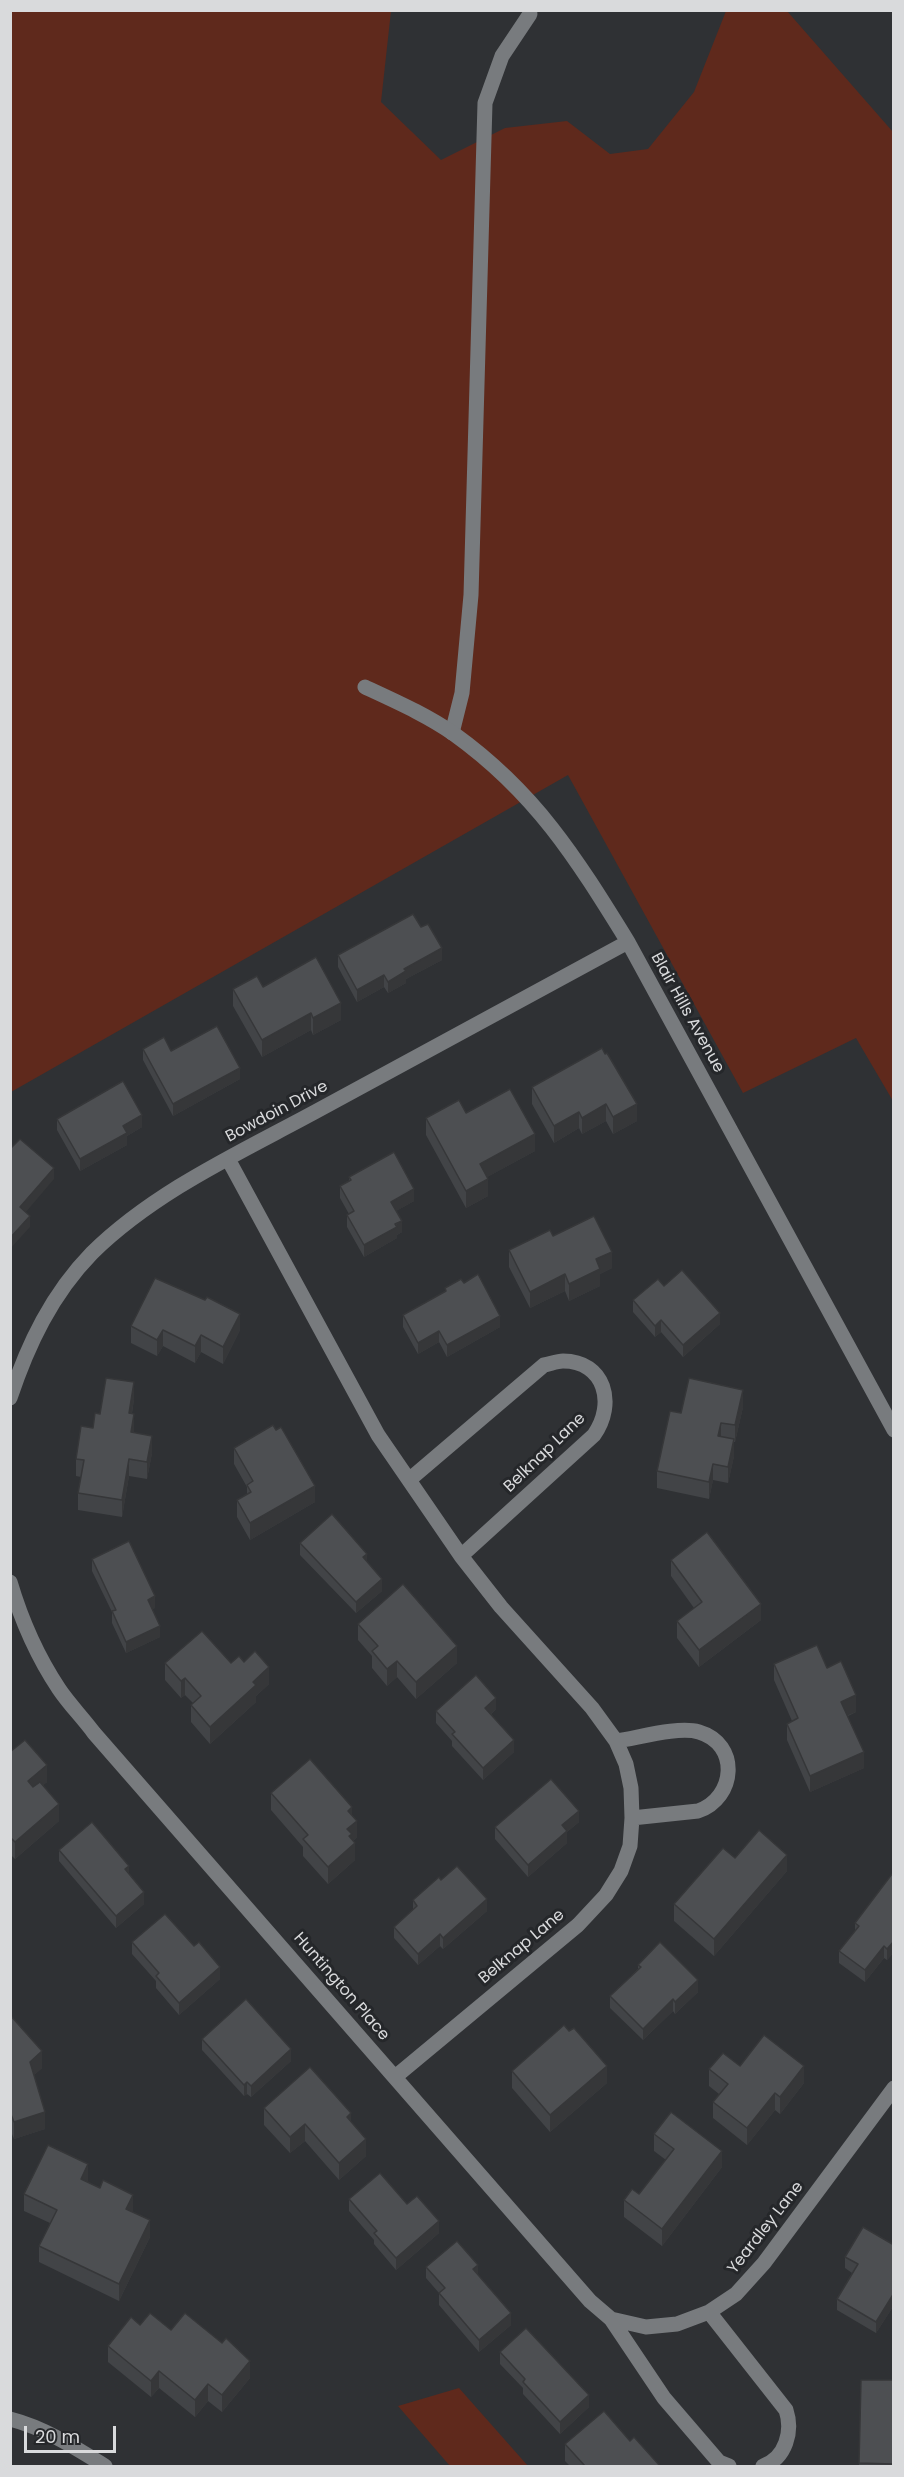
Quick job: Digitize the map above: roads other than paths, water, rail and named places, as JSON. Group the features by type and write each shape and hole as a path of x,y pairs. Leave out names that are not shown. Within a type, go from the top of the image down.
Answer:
{"street":[{"path":"452,733 462,693 471,595 485,103 502,56 530,14"},
{"name":"Blair Hills Avenue","path":"365,687 452,733 528,797 583,868 628,942 894,1430"},
{"name":"Bowdoin Drive","path":"12,1393 26,1354 44,1315 91,1254 128,1221 159,1199 228,1159 628,942"},
{"name":"Belknap Lane","path":"228,1159 378,1435 461,1556 501,1607 592,1708 616,1741 626,1764 631,1788 630,1846 621,1871 606,1895 578,1925 395,2076"},
{"name":"Belknap Lane","path":"409,1480 544,1365 561,1361 578,1363 587,1367 599,1378 606,1394 606,1412 602,1424 594,1435 461,1556"},
{"name":"Huntington Place","path":"10,1582 35,1647 59,1689 94,1733 590,2301 611,2319 646,2327 677,2324 709,2312"},
{"path":"616,1741 682,1731 699,1732 712,1738 723,1750 729,1766 728,1783 720,1797 707,1808 632,1818"},
{"name":"Yeardley Lane","path":"709,2312 736,2294 764,2263 894,2088"},
{"path":"709,2312 786,2410 789,2420 788,2438 781,2453 763,2466"},
{"path":"611,2319 664,2398 719,2462 729,2466"},
{"path":"10,2419 23,2422 70,2445 105,2466"}]}
